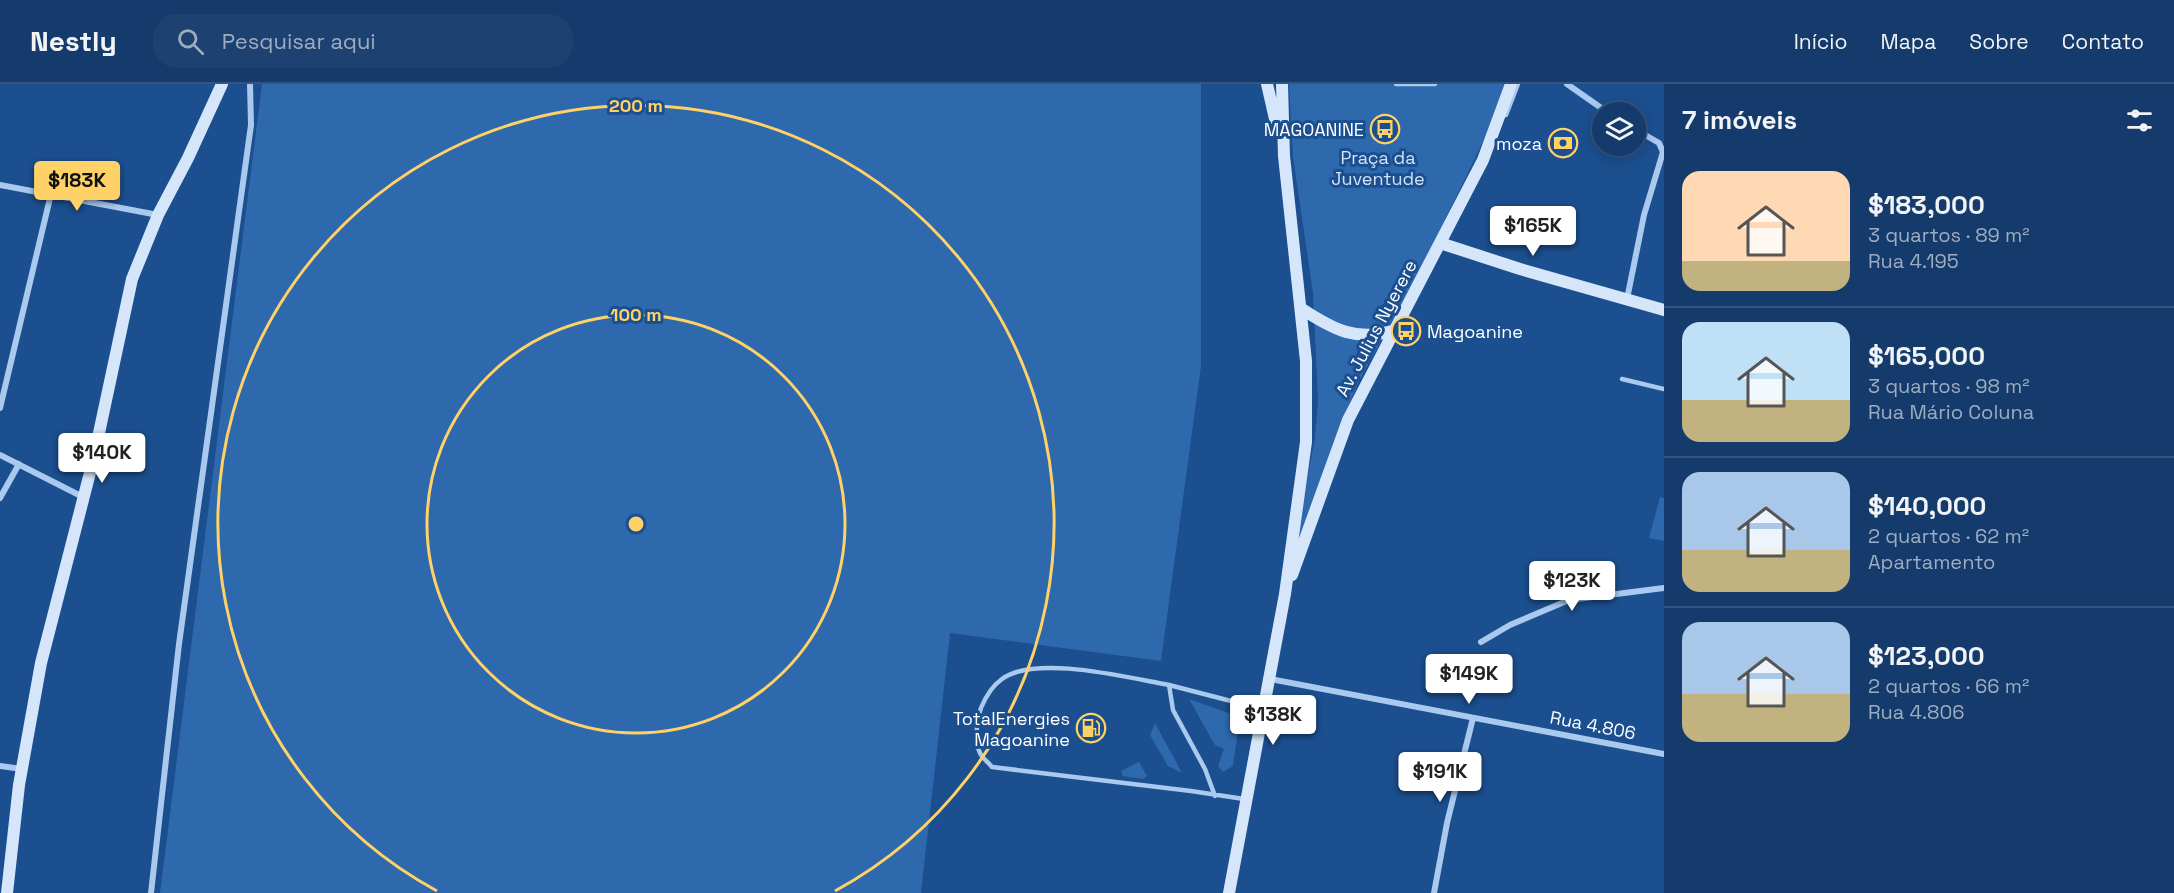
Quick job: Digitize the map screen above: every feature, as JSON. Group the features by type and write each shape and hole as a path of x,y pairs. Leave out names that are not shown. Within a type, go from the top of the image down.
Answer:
{"main road":[{"path":"7,893 5,867 41,663 83,497 132,279 158,215 188,158 222,84"},
{"path":"1267,84 1284,156"},
{"path":"1282,84 1284,156"},
{"name":"Av. Julius Nyerere","path":"1285,594 1348,420 1396,330 1446,245 1501,116 1511,84"},
{"name":"Av. Julius Nyerere","path":"1229,893 1285,594 1306,442 1306,361 1302,309 1284,156"},
{"path":"1446,245 1520,269 1664,310"},
{"path":"1302,309 1339,332 1379,335 1396,330"}],"street":[{"path":"151,893 180,632 251,125 250,84"},
{"path":"1567,84 1593,102"},
{"path":"1627,299 1644,215 1663,152 1659,142 1646,135"},
{"path":"0,186 158,215"},
{"path":"0,408 51,194"},
{"path":"0,455 83,497"},
{"path":"0,498 19,465"},
{"path":"1481,642 1510,625 1569,600 1664,588"},
{"name":"Rua 4.806","path":"1269,679 1664,754"},
{"path":"1434,893 1447,823 1473,718"},
{"path":"0,766 22,769"}],"lane":[{"path":"1396,84 1435,84"},
{"path":"1501,116 1506,116 1518,84"},
{"path":"1622,380 1664,388"},
{"path":"1247,800 992,767 979,752 978,716 987,695 1003,678 1022,671 1045,667 1076,669 1169,685 1264,709"},
{"path":"1169,685 1173,710 1205,769 1215,796"}],"green space":[{"path":"262,84 1201,84 1201,366 1161,661 950,633 921,893 160,893"},
{"name":"Praça da Juventude","path":"1289,84 1511,84 1426,259 1359,381 1333,443 1285,594 1315,438 1318,400 1313,293 1293,157"},
{"path":"1660,497 1664,498 1664,541 1649,538"},
{"path":"1189,699 1240,717 1233,766 1223,772 1218,766 1224,749 1215,745"},
{"path":"1155,723 1182,773 1168,766 1150,735"},
{"path":"1139,762 1147,776 1143,779 1123,776 1121,771"}],"place":[{"name":"MAGOANINE","path":"1385,129"},
{"name":"moza","path":"1563,143"},
{"name":"Magoanine","path":"1406,331"},
{"name":"TotalEnergies Magoanine","path":"1091,728"}]}
